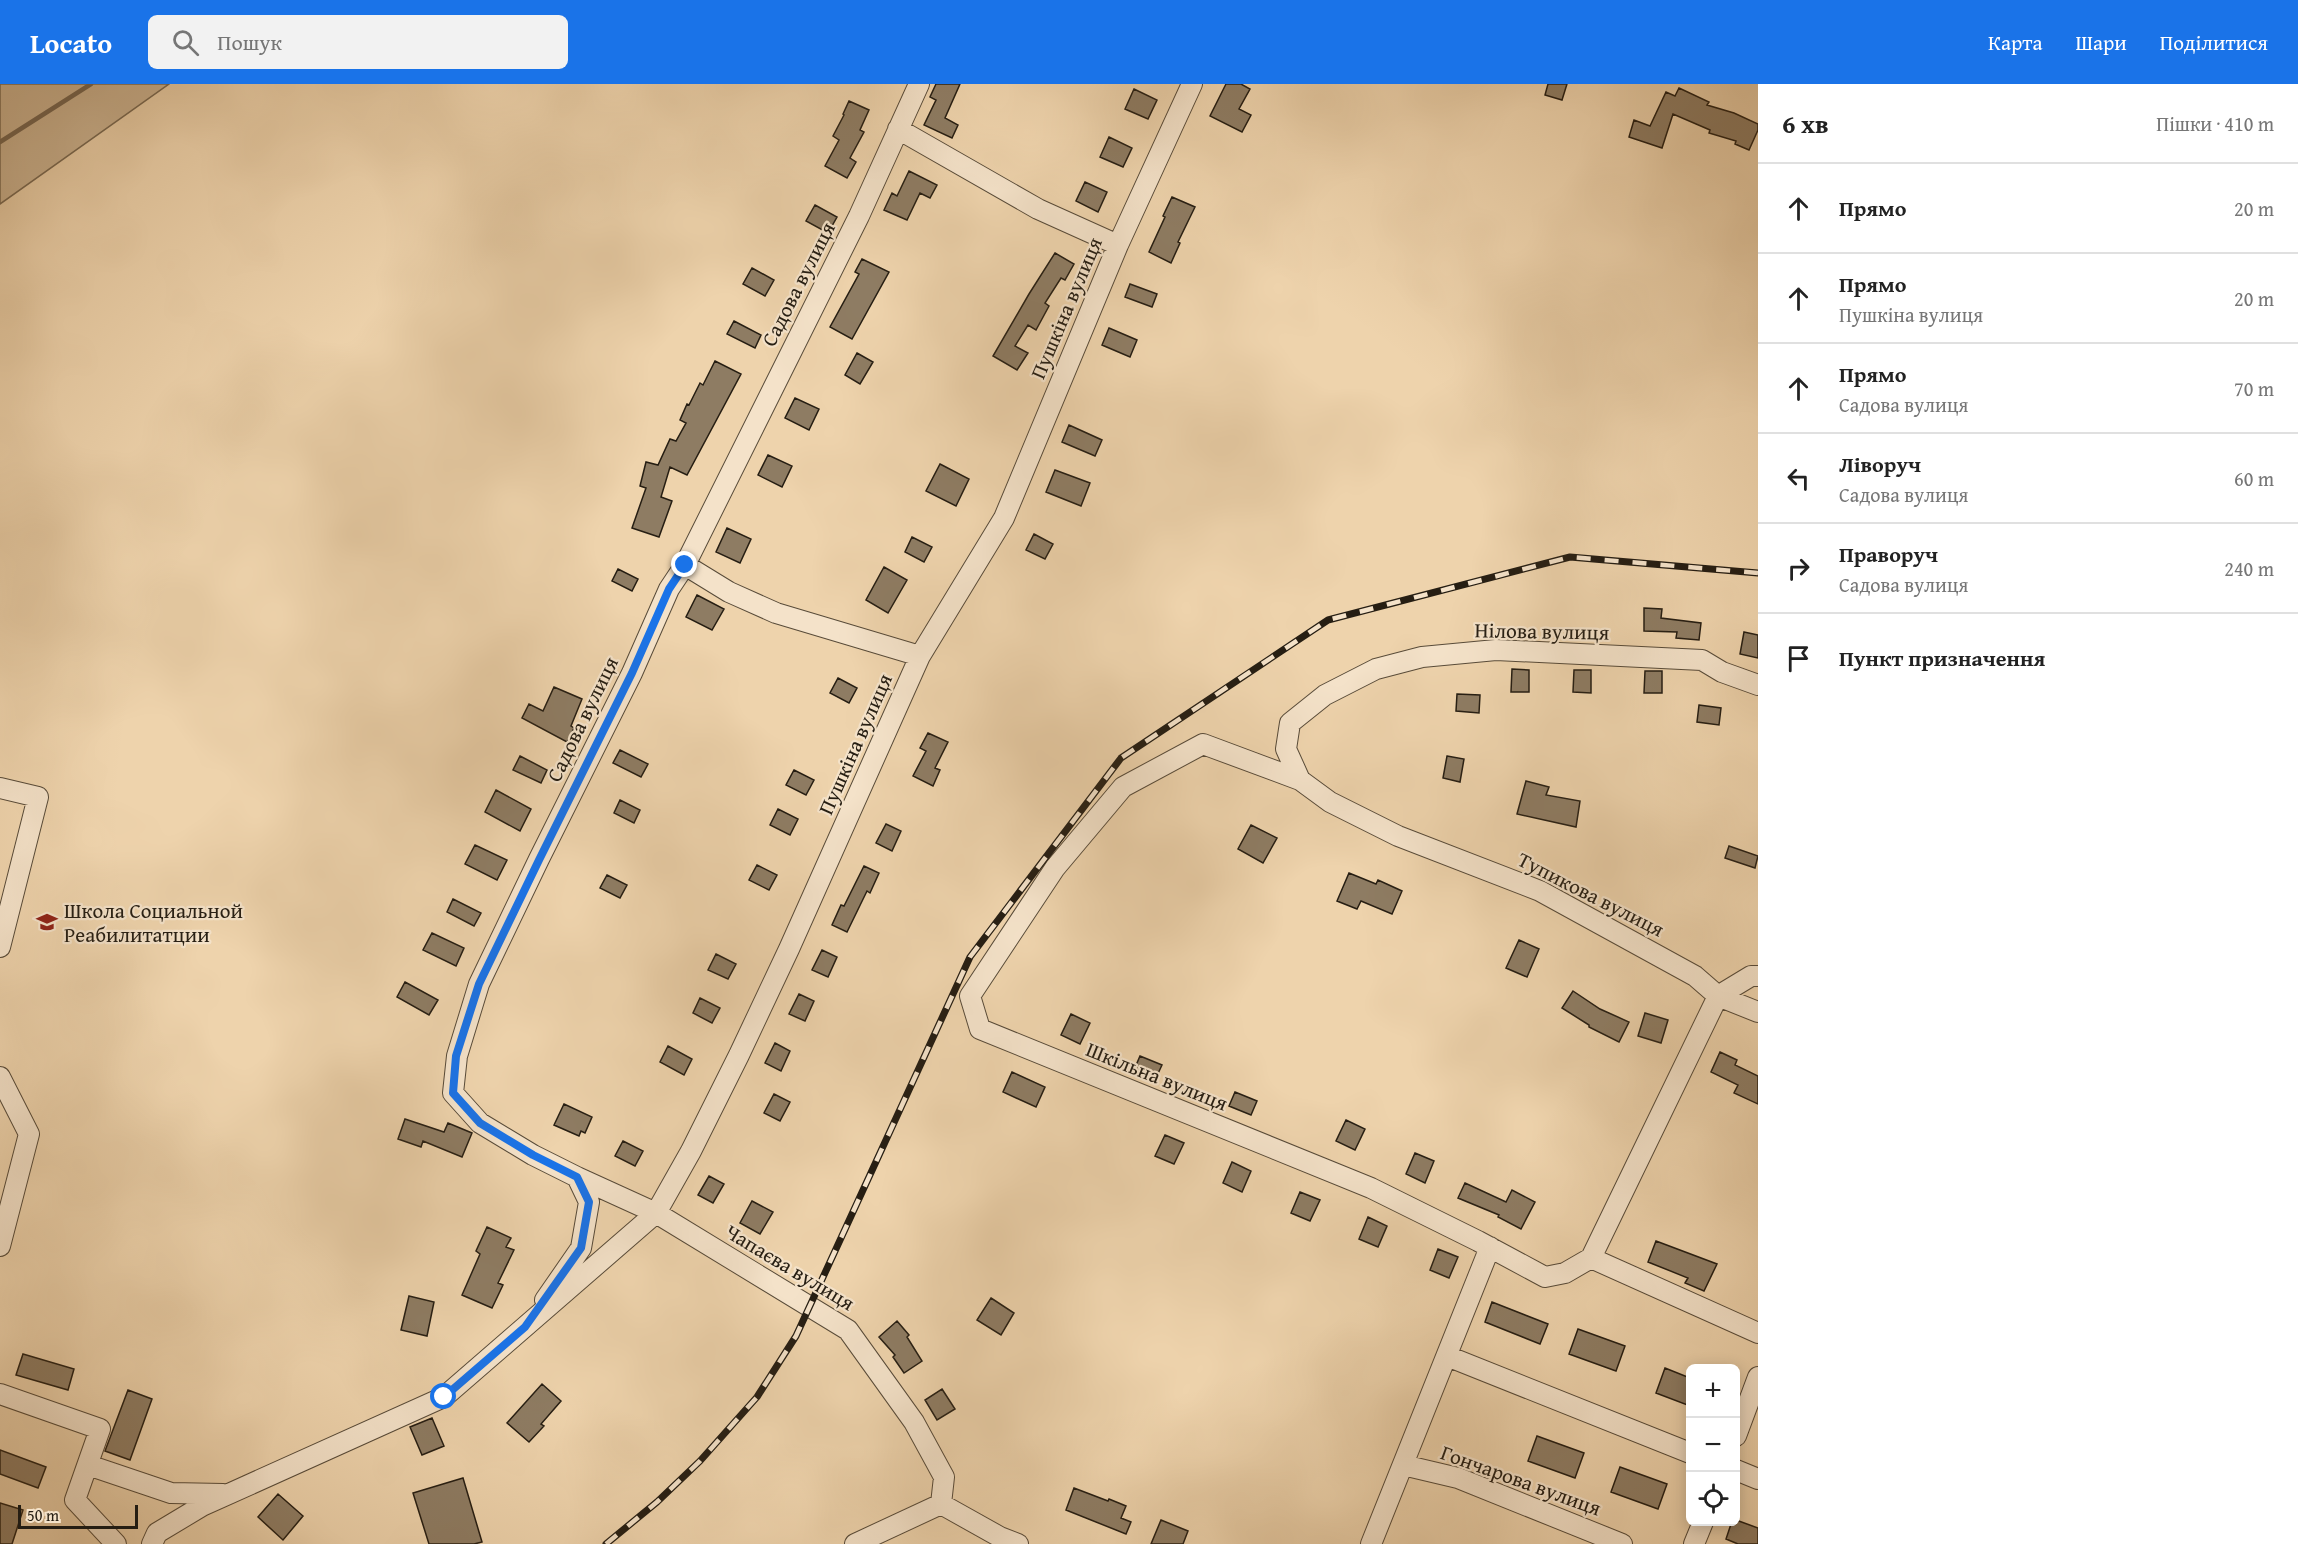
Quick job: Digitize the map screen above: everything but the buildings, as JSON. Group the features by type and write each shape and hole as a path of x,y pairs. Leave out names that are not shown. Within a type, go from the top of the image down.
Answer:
{"street":[{"name":"Садова вулиця","path":"656,1213 533,1155 480,1123 453,1093 456,1056 479,984 632,673 669,589 685,565 859,216 919,84"},
{"name":"Пушкіна вулиця","path":"152,1544 157,1533 202,1506 444,1397 656,1213 691,1151 749,1034 920,656 1004,518 1118,245 1192,84"},
{"path":"898,129 1038,209 1118,245"},
{"path":"685,565 729,592 776,613 836,633 920,656"},
{"name":"Нілова вулиця","path":"1299,780 1286,749 1290,723 1325,695 1376,669 1422,657 1497,650 1702,660 1722,672 1758,685"},
{"name":"Шкільна вулиця","path":"1299,780 1203,744 1123,787 1055,867 970,996 980,1029 1371,1188 1545,1277 1565,1273 1591,1258"},
{"name":"Тупикова вулиця","path":"1299,780 1330,802 1398,836 1540,891 1695,976 1718,996 1758,1012"},
{"path":"0,788 38,797 0,947"},
{"path":"1758,976 1751,976 1718,996 1591,1258 1758,1333"},
{"path":"0,1077 30,1134 0,1246"},
{"path":"525,1327 581,1248 589,1202 577,1177"},
{"name":"Чапаєва вулиця","path":"656,1213 848,1330 914,1422 944,1477 941,1504"},
{"path":"1371,1544 1490,1247"},
{"path":"1447,1356 1686,1451"},
{"path":"1740,1425 1758,1377"},
{"path":"0,1394 100,1430 75,1500 116,1544"},
{"path":"88,1465 171,1493 229,1494"},
{"name":"Гончарова вулиця","path":"1403,1465 1458,1478 1622,1544"},
{"path":"1740,1472 1758,1479"},
{"path":"855,1544 941,1504 1000,1537 1018,1544"},
{"path":"1694,1544 1701,1526"}],"shaded area":[{"path":"0,84 169,84 0,204"}],"waterway":[{"path":"0,142 91,84"}],"railway":[{"path":"606,1544 657,1502 700,1461 757,1397 796,1336 970,957 1121,758 1328,620 1570,557 1758,573"}],"place":[{"name":"Школа Социальной Реабилитатции","path":"47,922"}],"route":[{"path":"444,1397 525,1327 581,1248 589,1202 577,1177 533,1155 480,1123 453,1093 456,1056 479,984 632,673 669,589 685,565"}]}
